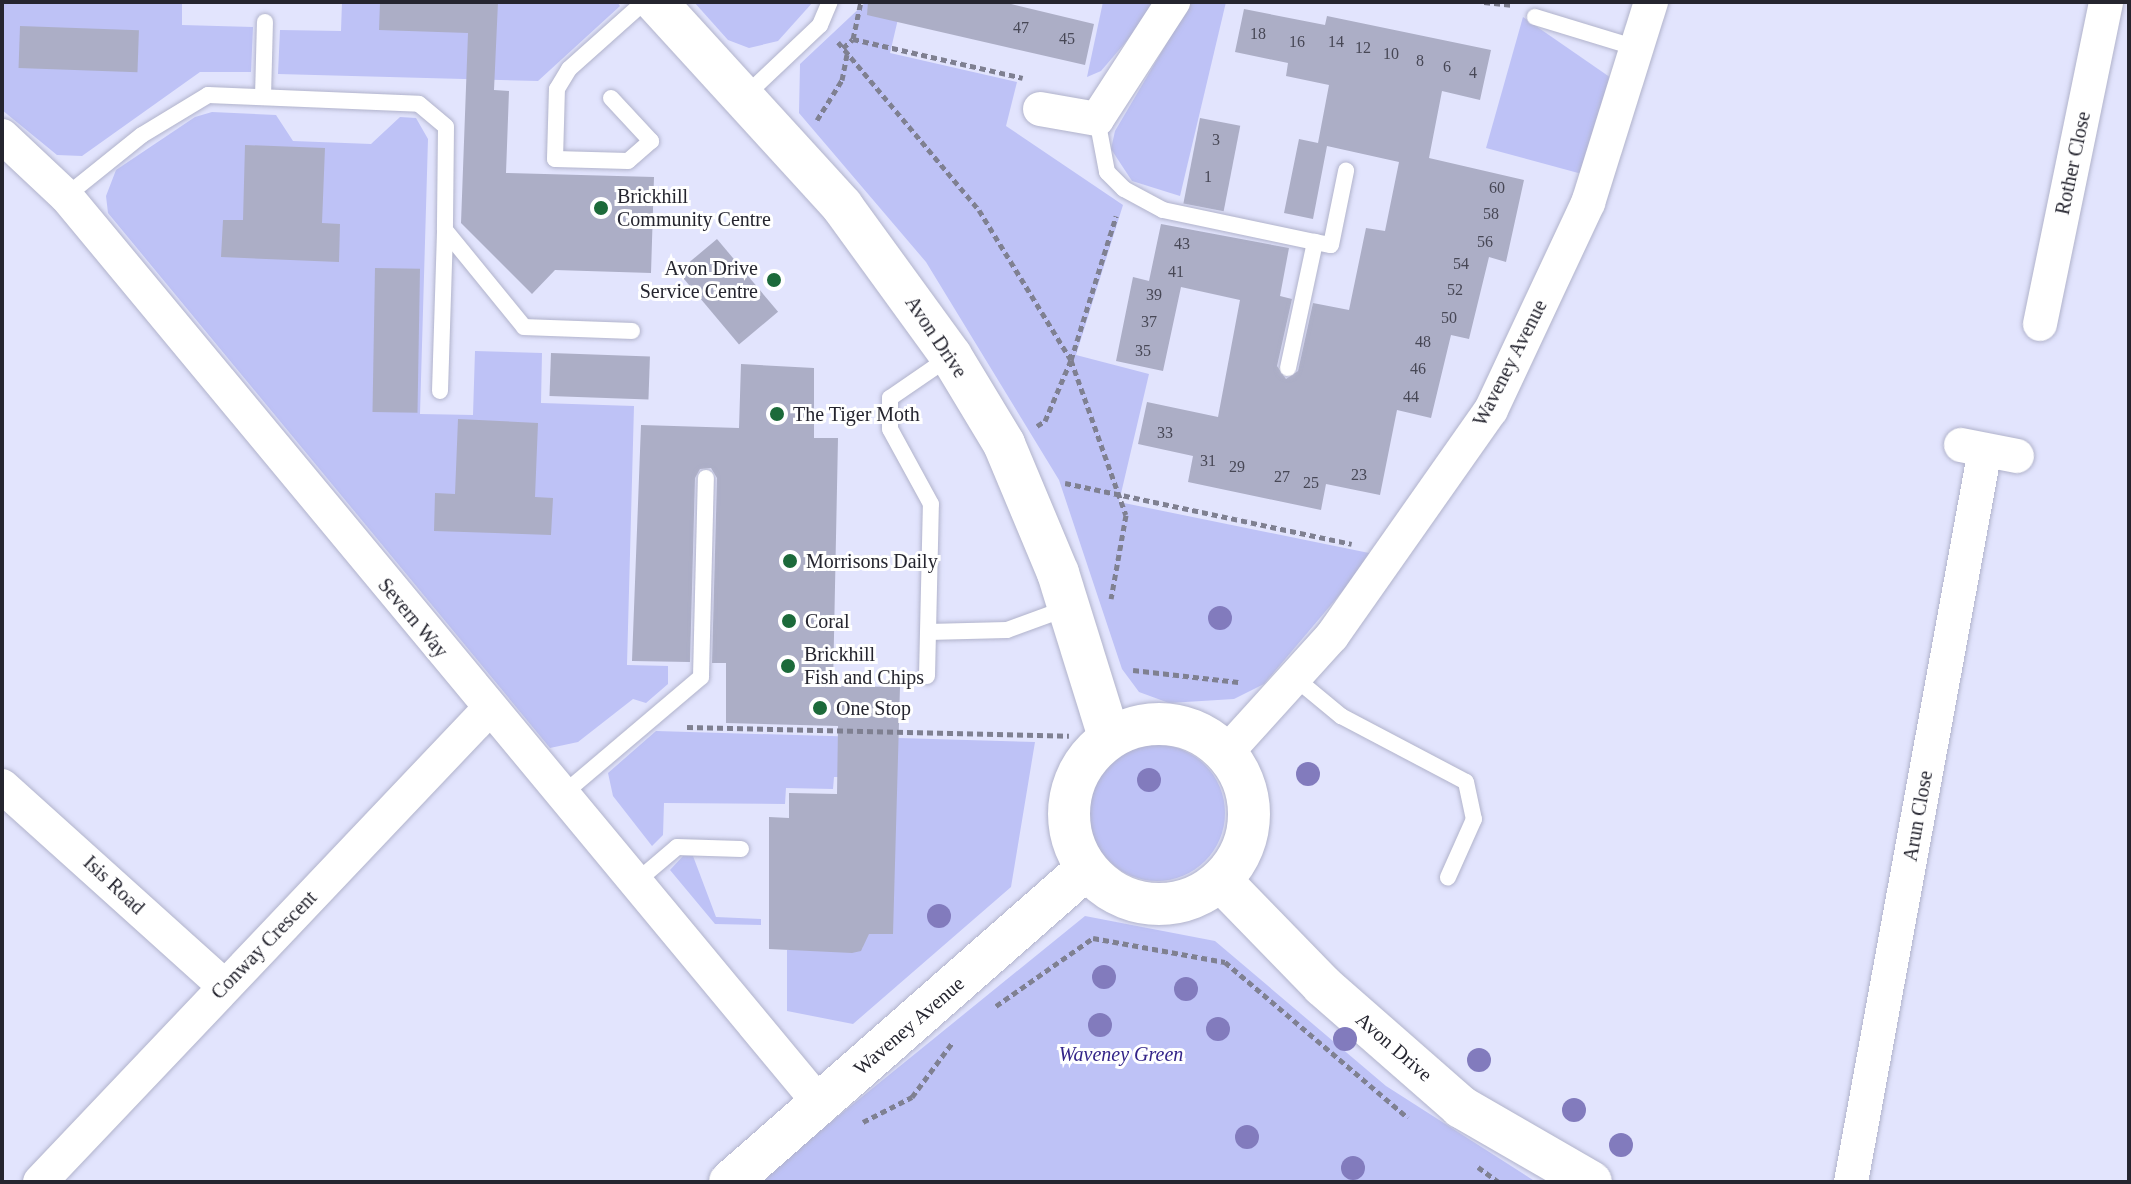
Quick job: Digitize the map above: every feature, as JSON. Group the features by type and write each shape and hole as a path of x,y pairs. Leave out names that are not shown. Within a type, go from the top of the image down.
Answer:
{"street":[{"name":"Avon Drive","path":"656,2 842,206 951,356 1004,444 1021,483 1071,606 1109,737"},
{"path":"1037,95 1097,119 1173,2"},
{"name":"Waveney Avenue","path":"1226,753 1295,678 1395,553 1491,410 1588,203 1640,49 1651,2"},
{"name":"Rother Close","path":"2040,324 2106,2"},
{"name":"Severn Way","path":"2,136 66,196 489,709 833,1117"},
{"name":"Arun Close","path":"1851,1182 1988,450"},
{"name":"Conway Crescent","path":"40,1182 489,709"},
{"path":"1170,724 1200,733 1226,753 1241,776 1249,817 1238,859 1221,881 1195,898 1166,905 1136,902 1108,890 1086,869 1072,843 1072,784 1087,758 1109,737 1139,725 1170,724"},
{"name":"Isis Road","path":"2,786 224,986"},
{"name":"Waveney Avenue","path":"730,1182 833,1117 1086,869"},
{"name":"Avon Drive","path":"1221,881 1323,986 1461,1107 1591,1182"}],"lane":[{"path":"611,98 651,141 628,161 555,159 557,89 569,69 644,2"},
{"path":"744,97 820,25 830,2"},
{"path":"1535,17 1640,49"},
{"path":"263,97 265,22"},
{"path":"66,196 142,135 208,95 419,104 446,127 440,391"},
{"path":"1097,119 1107,172 1124,189 1163,210 1315,242 1331,245 1346,171"},
{"path":"445,230 524,327 632,331"},
{"path":"1288,368 1315,242"},
{"path":"927,676 931,504 890,429 890,398 951,356"},
{"path":"562,795 701,677 706,478"},
{"path":"928,632 1007,630 1071,606"},
{"path":"1295,678 1341,716 1466,782 1474,819 1448,877"},
{"path":"637,881 677,847 741,849"}],"path":[{"path":"788,148 824,114 845,50 853,39 861,2"},
{"path":"820,25 845,50 979,210 1071,360 1126,515 1111,597 1115,610"},
{"path":"853,39 1037,95"},
{"path":"1004,444 1045,421 1071,360 1124,189"},
{"path":"1021,483 1057,467 1067,486 1362,546 1353,557"},
{"path":"1130,661 1134,674 1233,685 1246,677"},
{"path":"646,726 1109,737"},
{"path":"990,1010 1093,938 1225,962 1422,1128"},
{"path":"833,1117 912,1097 955,1040"},
{"path":"1473,1164 1499,1182"}],"green space":[{"path":"2,2 182,2 182,25 253,27 251,72 200,72 82,156 57,155 2,110"},
{"path":"342,2 617,2 620,6 538,81 278,74 280,30 341,31"},
{"path":"694,2 813,2 778,41 749,48 728,40"},
{"path":"866,2 902,2 890,53 1017,82 1006,126 1123,205 1076,355 1149,374 1119,502 1374,554 1264,684 1234,699 1169,703 1139,692 1122,669 1059,480 926,262 799,113 800,64"},
{"path":"1103,2 1160,2 1101,71 1087,77"},
{"path":"1191,2 1226,2 1180,196 1132,181 1111,149 1115,131"},
{"path":"1523,17 1614,80 1582,174 1486,148"},
{"path":"212,112 276,115 293,141 371,144 400,117 416,118 428,139 420,414 473,415 475,351 542,353 541,403 634,406 627,665 668,666 668,684 646,703 633,699 578,742 550,748 108,213 106,196 116,170 195,117"},
{"path":"656,731 1035,742 1011,887 853,1024 787,1011 787,950 862,949 897,778 834,777 833,789 786,788 785,804 664,803 663,835 652,846 613,796 608,773"},
{"path":"1157,745 1183,750 1205,765 1220,787 1225,813 1220,839 1205,861 1183,876 1157,881 1131,876 1109,861 1094,839 1089,813 1094,787 1109,765 1131,750"},
{"path":"683,856 693,856 716,917 761,919 761,925 715,924 670,870"},
{"name":"Waveney Green","path":"1085,916 1215,941 1386,1086 1536,1182 757,1182"}],"building":[{"path":"380,2 498,2 494,90 509,91 506,173 654,177 651,273 555,270 532,294 461,223 468,33 379,30"},
{"path":"868,2 1003,2 1094,24 1085,65 867,15"},
{"path":"1244,9 1325,25 1327,16 1491,50 1480,100 1442,91 1429,158 1524,180 1506,262 1489,257 1469,339 1451,335 1431,418 1397,410 1380,495 1326,484 1321,510 1188,482 1193,456 1138,444 1147,402 1218,417 1240,300 1181,287 1163,371 1116,361 1133,277 1149,281 1161,224 1289,248 1280,296 1292,299 1277,366 1286,379 1298,371 1313,303 1349,310 1366,228 1385,231 1399,162 1327,146 1313,219 1284,213 1299,139 1318,143 1329,85 1286,76 1288,63 1235,52"},
{"path":"20,26 139,30 137,72 19,68"},
{"path":"1200,118 1240,126 1224,211 1183,203"},
{"path":"245,145 325,148 322,223 340,224 339,262 221,257 223,220 243,220"},
{"path":"717,239 778,312 739,345 678,272"},
{"path":"375,268 420,269 417,413 372,412"},
{"path":"551,353 650,356 648,399 549,396"},
{"path":"741,364 814,368 814,438 838,438 833,686 900,687 893,934 869,934 861,951 852,953 769,949 769,817 789,818 789,793 837,794 838,726 726,723 726,663 712,663 717,478 711,468 700,469 695,478 690,662 632,661 641,425 739,428"},
{"path":"458,419 538,423 535,497 553,498 551,535 434,531 435,493 455,494"}],"place":[{"name":"Brickhill Community Centre","path":"601,208"},
{"name":"Avon Drive Service Centre","path":"774,280"},
{"name":"The Tiger Moth","path":"777,414"},
{"name":"Morrisons Daily","path":"790,561"},
{"name":"Coral","path":"789,621"},
{"name":"Brickhill Fish and Chips","path":"788,666"},
{"name":"One Stop","path":"820,708"}]}
